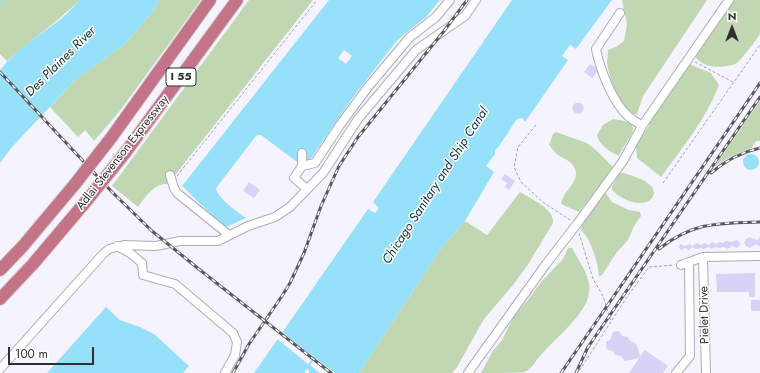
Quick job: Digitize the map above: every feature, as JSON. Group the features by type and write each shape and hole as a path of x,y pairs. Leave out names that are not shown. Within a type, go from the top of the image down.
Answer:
{"highway":[{"name":"Adlai Stevenson Expressway","path":"0,270 23,246 111,138 210,0"},
{"name":"Adlai Stevenson Expressway","path":"0,299 33,264 125,153 237,0"}],"street":[{"path":"302,166 315,163 340,125 368,87 410,37 436,17 450,0"},
{"path":"0,368 103,254 109,250 117,246 124,245 156,246 180,241 218,241 248,226 275,217 290,207 323,173 358,119 416,50 464,16 476,0"},
{"path":"468,373 546,264 623,161 642,126 730,0"},
{"path":"620,13 596,49 599,64 620,107 629,117 642,126"},
{"path":"302,153 302,166 294,178 307,189"},
{"path":"171,179 177,193 229,236"},
{"path":"117,246 130,253 142,263 143,274 176,284 233,333 237,342 235,355 225,373"},
{"path":"676,373 690,356 685,263 703,257 760,256"},
{"name":"Pielet Drive","path":"703,257 706,373"}],"path":[{"path":"171,179 317,0"},
{"path":"663,183 760,45"},
{"path":"689,59 734,82"},
{"path":"536,125 518,147 514,167 521,182 544,203 577,224 593,278 603,296 611,322"},
{"path":"575,373 579,371 650,267 685,263"}],"green space":[{"path":"0,0 80,0 7,61 0,54"},
{"path":"159,0 201,0 119,112 94,141 85,130 78,137 50,107 76,79 124,45 154,10"},
{"path":"249,0 313,0 168,184 163,184 154,188 138,207 112,186"},
{"path":"622,0 707,0 643,96 637,114 629,114 622,103 612,82 607,62 608,50 616,47 624,41 627,24"},
{"path":"732,0 760,0 760,34 737,63 720,67 708,66 698,60 695,56"},
{"path":"689,64 711,73 719,85 707,110 661,177 637,158 636,145 649,126 649,121"},
{"path":"760,101 760,141 756,141 751,149 736,154 714,167"},
{"path":"613,119 631,124 633,128 630,137 619,156 602,145 597,135 603,125"},
{"path":"556,132 587,143 613,167 579,212 561,204 575,179 576,174 571,163 555,152 549,145 553,134"},
{"path":"620,173 641,179 653,188 654,195 650,200 644,203 636,203 618,195 612,190 612,186"},
{"path":"520,192 536,201 546,209 553,218 553,223 527,266 484,319 457,367 452,373 359,373 440,250 465,221 487,235"},
{"path":"605,192 612,202 629,210 640,212 641,216 634,226 628,240 617,252 602,275 599,276 593,249 581,228 590,210"},
{"path":"568,248 572,248 589,281 587,301 576,318 527,371 516,373 481,373 492,352 502,340 514,316 542,281 563,259"}],"water":[{"name":"Des Plaines River","path":"80,0 159,0 154,10 124,45 76,79 12,147 0,163 0,70 14,55 62,18"},
{"path":"329,0 440,0 426,17 395,43 351,100 310,160 297,162 261,135 256,136 216,188 220,196 233,209 246,218 226,227 221,224 182,186","holes":["344,50 352,56 346,64 338,58"]},
{"name":"Chicago Sanitary and Ship Canal","path":"512,0 612,0 576,49 570,45 562,56 568,60 525,122 522,118 517,119 495,150 495,154 486,166 494,172 465,221 440,250 359,373 309,373 309,370 307,369 305,373 254,373 368,209 375,213 379,208 373,202"},
{"path":"751,154 757,156 759,162 757,168 751,170 745,168 743,162 745,156"},
{"path":"106,307 120,320 154,334 189,366 183,373 47,373"}],"pier":[{"path":"282,332 314,357 308,364 276,338"},
{"path":"315,358 335,373 320,373 310,365"}],"building":[{"path":"590,64 595,67 597,72 592,78 584,72"},
{"path":"578,102 582,104 584,108 582,112 578,114 574,112 572,108 574,104"},
{"path":"505,174 515,181 509,190 505,187 507,183 501,179"},
{"path":"249,182 260,190 254,198 243,191"},
{"path":"749,237 757,240 760,237 760,247 756,244 750,248 746,246 744,243"},
{"path":"737,240 741,244 737,248 732,246 728,249 716,247 711,249 709,247 696,249 692,247 689,250 685,248 681,250 678,247 681,244 684,246 690,244 692,246 697,243 701,245 704,243 709,245 712,242 716,244 720,242 732,242"},
{"path":"755,273 755,297 749,297 749,292 717,292 716,274"},
{"path":"751,300 760,300 760,311 751,311"},
{"path":"613,332 620,332 622,336 628,337 630,341 636,343 640,356 645,350 668,366 663,373 629,373 639,358 625,361 621,356 615,355 613,351 608,350 606,347 606,342 610,340"}],"waterway":[{"path":"0,5 5,0"}],"railway":[{"path":"233,373 249,344 290,283 304,253 321,206 339,166 358,137 444,31 467,0"},
{"path":"0,72 112,192 152,231 331,373"},
{"path":"561,373 760,83"},
{"path":"576,373 588,347 760,97"},
{"path":"711,173 734,158 760,148"},
{"path":"659,249 671,240 683,234 706,226 760,222"}]}
